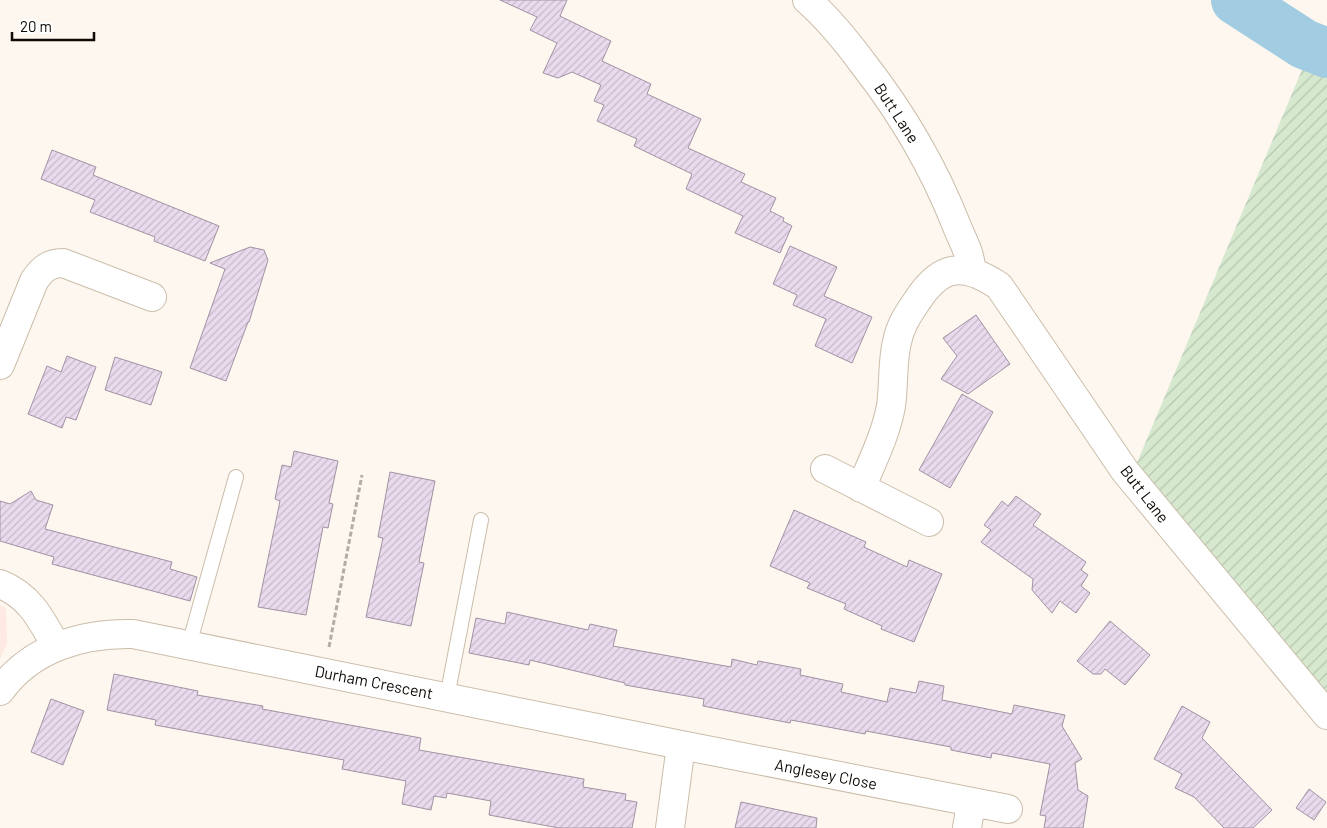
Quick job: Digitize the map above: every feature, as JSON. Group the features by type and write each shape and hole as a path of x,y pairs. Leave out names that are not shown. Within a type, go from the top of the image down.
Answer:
{"street":[{"name":"Butt Lane","path":"807,0 850,46 895,105 928,162 971,256 971,270 980,273 999,286 1125,471 1327,715"},
{"path":"0,365 34,280 41,270 54,263 64,263 152,298"},
{"path":"860,488 885,429 891,406 896,342 903,321 928,284 939,276 958,270 971,270"},
{"path":"825,469 929,522"},
{"path":"0,584 24,596 36,609 56,646"},
{"name":"Durham Crescent","path":"0,691 19,671 56,646 82,637 107,633 133,634 681,745"},
{"path":"670,828 681,745"},
{"name":"Anglesey Close","path":"681,745 969,815 1008,810"}],"lane":[{"path":"190,645 236,478"},
{"path":"447,697 481,520"}],"path":[{"path":"324,672 362,475"}],"shaded area":[{"path":"0,605 6,608 7,644 0,659"}],"green space":[{"path":"1307,58 1327,65 1327,693 1136,465"}],"building":[{"path":"500,0 567,0 560,16 611,41 602,61 651,84 647,94 701,119 688,148 745,174 741,182 776,198 770,211 784,218 783,221 792,226 780,253 735,233 743,216 686,189 692,174 634,146 637,139 597,121 604,105 594,101 601,85 572,72 558,78 543,73 557,43 530,30 537,17"},
{"path":"52,150 96,167 93,175 219,226 205,261 154,241 155,237 90,212 95,200 41,179"},
{"path":"790,246 837,267 824,296 872,317 852,363 815,346 826,319 793,305 797,295 773,284"},
{"path":"250,247 264,250 268,260 249,322 226,381 190,368 225,269 210,263"},
{"path":"976,315 1010,364 968,394 941,379 957,356 943,338"},
{"path":"67,356 96,367 76,420 66,417 62,428 28,414 47,366 61,372"},
{"path":"115,357 162,372 151,405 105,390"},
{"path":"962,394 993,412 950,488 919,470"},
{"path":"294,451 338,461 329,503 333,504 328,528 323,527 306,615 258,607 280,501 275,499 282,465 291,467"},
{"path":"390,472 435,481 419,562 424,563 411,626 366,617 383,538 378,537"},
{"path":"31,491 36,500 53,505 45,529 172,562 170,569 197,577 190,601 52,564 54,557 0,541 0,501 10,504"},
{"path":"1016,496 1041,514 1033,525 1086,562 1081,570 1088,575 1081,586 1090,593 1076,613 1060,601 1052,613 1032,590 1033,579 981,542 991,530 984,525 1002,501 1008,506"},
{"path":"794,510 866,542 864,547 907,567 909,560 942,574 914,642 881,629 882,626 844,609 846,604 807,588 810,583 770,566"},
{"path":"507,612 588,630 590,624 617,630 613,646 731,667 732,659 757,665 758,661 801,669 800,675 843,684 841,692 887,702 890,688 916,693 919,681 944,686 942,700 1012,714 1014,705 1065,715 1062,726 1082,759 1075,763 1078,790 1088,796 1083,828 1044,828 1046,816 1040,815 1050,764 992,753 991,758 951,750 951,747 866,731 865,734 791,720 790,723 703,706 704,699 625,685 625,683 530,660 529,665 469,653 476,618 505,624"},
{"path":"1110,621 1150,655 1125,685 1105,669 1101,674 1093,674 1077,661"},
{"path":"114,674 198,691 197,695 263,706 262,709 421,738 419,750 584,779 583,787 626,794 625,800 637,802 632,828 559,828 489,815 491,801 447,793 446,798 434,796 431,810 402,804 406,781 342,769 344,760 155,725 156,720 107,710"},
{"path":"51,699 84,711 63,765 31,752"},
{"path":"1182,706 1210,722 1202,738 1272,810 1253,828 1224,828 1194,797 1175,788 1182,774 1154,759"},
{"path":"1309,789 1326,802 1314,820 1296,808"},
{"path":"741,802 817,818 816,828 735,828"}],"waterway":[{"path":"1236,0 1304,44 1327,53"}]}
